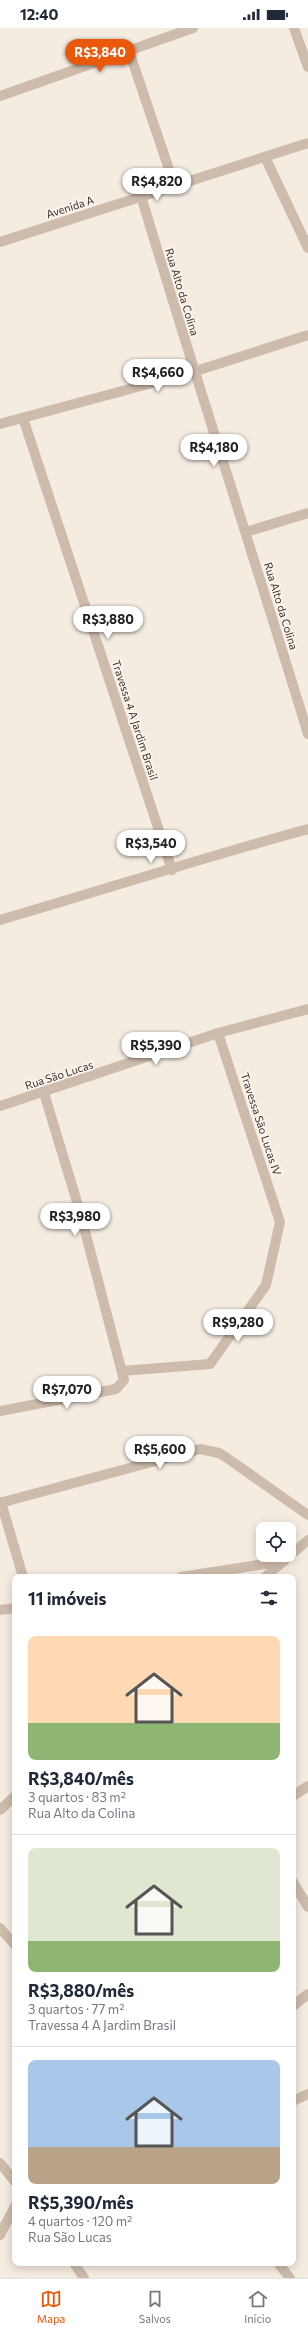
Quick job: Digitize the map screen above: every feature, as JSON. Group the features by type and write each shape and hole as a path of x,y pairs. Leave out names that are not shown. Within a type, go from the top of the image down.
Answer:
{"street":[{"path":"0,96 193,28"},
{"path":"294,28 308,67"},
{"path":"129,51 174,184"},
{"name":"Avenida A","path":"0,242 174,184 308,143"},
{"path":"265,157 308,248"},
{"name":"Rua Alto da Colina","path":"141,196 193,372 246,532 308,734"},
{"path":"0,424 193,372 308,335"},
{"name":"Travessa 4 A Jardim Brasil","path":"23,418 172,870"},
{"path":"246,532 308,513"},
{"path":"0,920 172,870 215,855 308,829"},
{"name":"Rua São Lucas","path":"0,1106 44,1093 218,1033 308,1009"},
{"name":"Travessa São Lucas IV","path":"122,1371 210,1364 266,1285 280,1222 218,1033"},
{"path":"0,1411 116,1389 122,1385 124,1380 80,1212 44,1093"},
{"path":"21,1574 1,1503 200,1449 219,1453 308,1515"},
{"path":"296,1550 308,1540"},
{"path":"200,1574 278,1562"},
{"path":"269,1574 283,1562"},
{"path":"0,1610 12,1608"},
{"path":"296,1794 308,1786"},
{"path":"0,1810 12,1799"},
{"path":"296,1887 308,1907"},
{"path":"0,1928 12,1942"},
{"path":"296,2004 308,1994"},
{"path":"296,2100 308,2094"},
{"path":"0,2163 12,2178"},
{"path":"0,2235 12,2212"},
{"path":"76,2266 84,2278"},
{"path":"280,2266 290,2278"}]}
